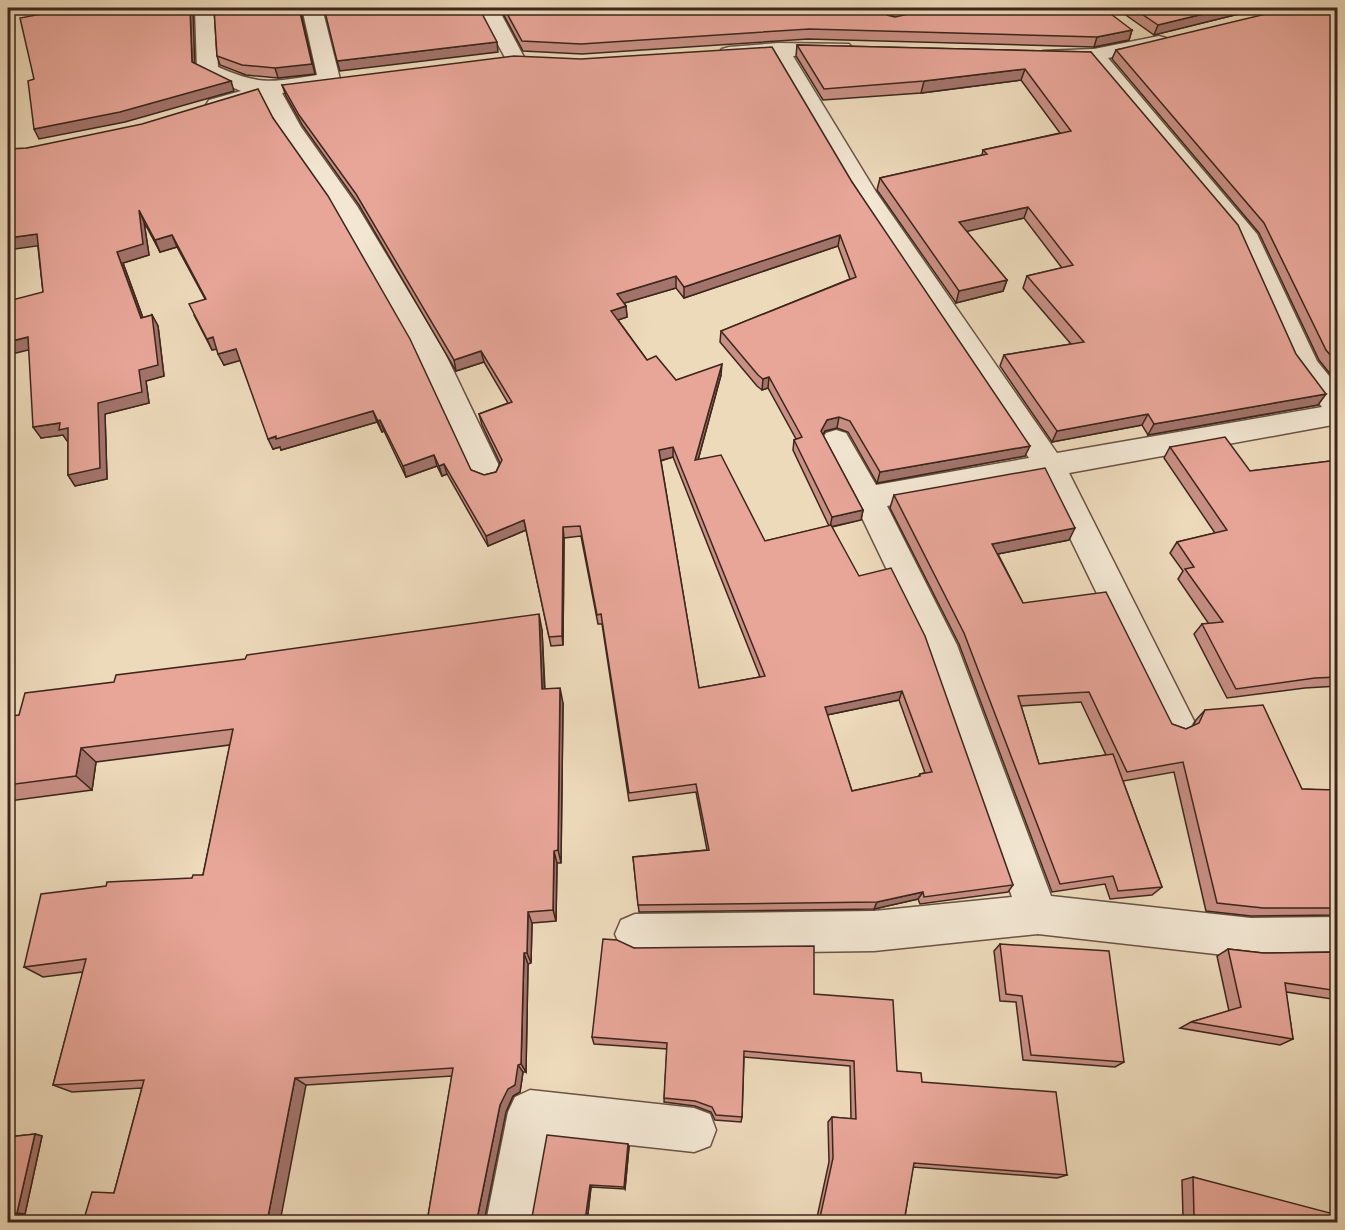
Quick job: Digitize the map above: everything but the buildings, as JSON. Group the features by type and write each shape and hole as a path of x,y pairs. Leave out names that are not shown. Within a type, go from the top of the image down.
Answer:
{"street":[{"path":"205,8 208,70 240,84 269,89"},
{"path":"312,8 329,79"},
{"path":"488,8 515,59"},
{"path":"1126,26 1151,44"},
{"path":"1028,55 1094,55 1174,38"},
{"path":"708,54 778,49 867,48"},
{"path":"778,49 864,192 1050,466 1176,721"},
{"path":"1094,55 1245,234 1305,365 1338,407"},
{"path":"492,61 537,60"},
{"path":"202,109 269,89 352,77"},
{"path":"269,89 290,128 345,206 429,349 487,472"},
{"path":"868,498 1338,414"},
{"path":"836,441 868,498 940,645 1038,915"},
{"path":"635,934 874,931 1038,915 1251,938 1338,937"},
{"path":"509,1222 530,1112 694,1130"}]}
